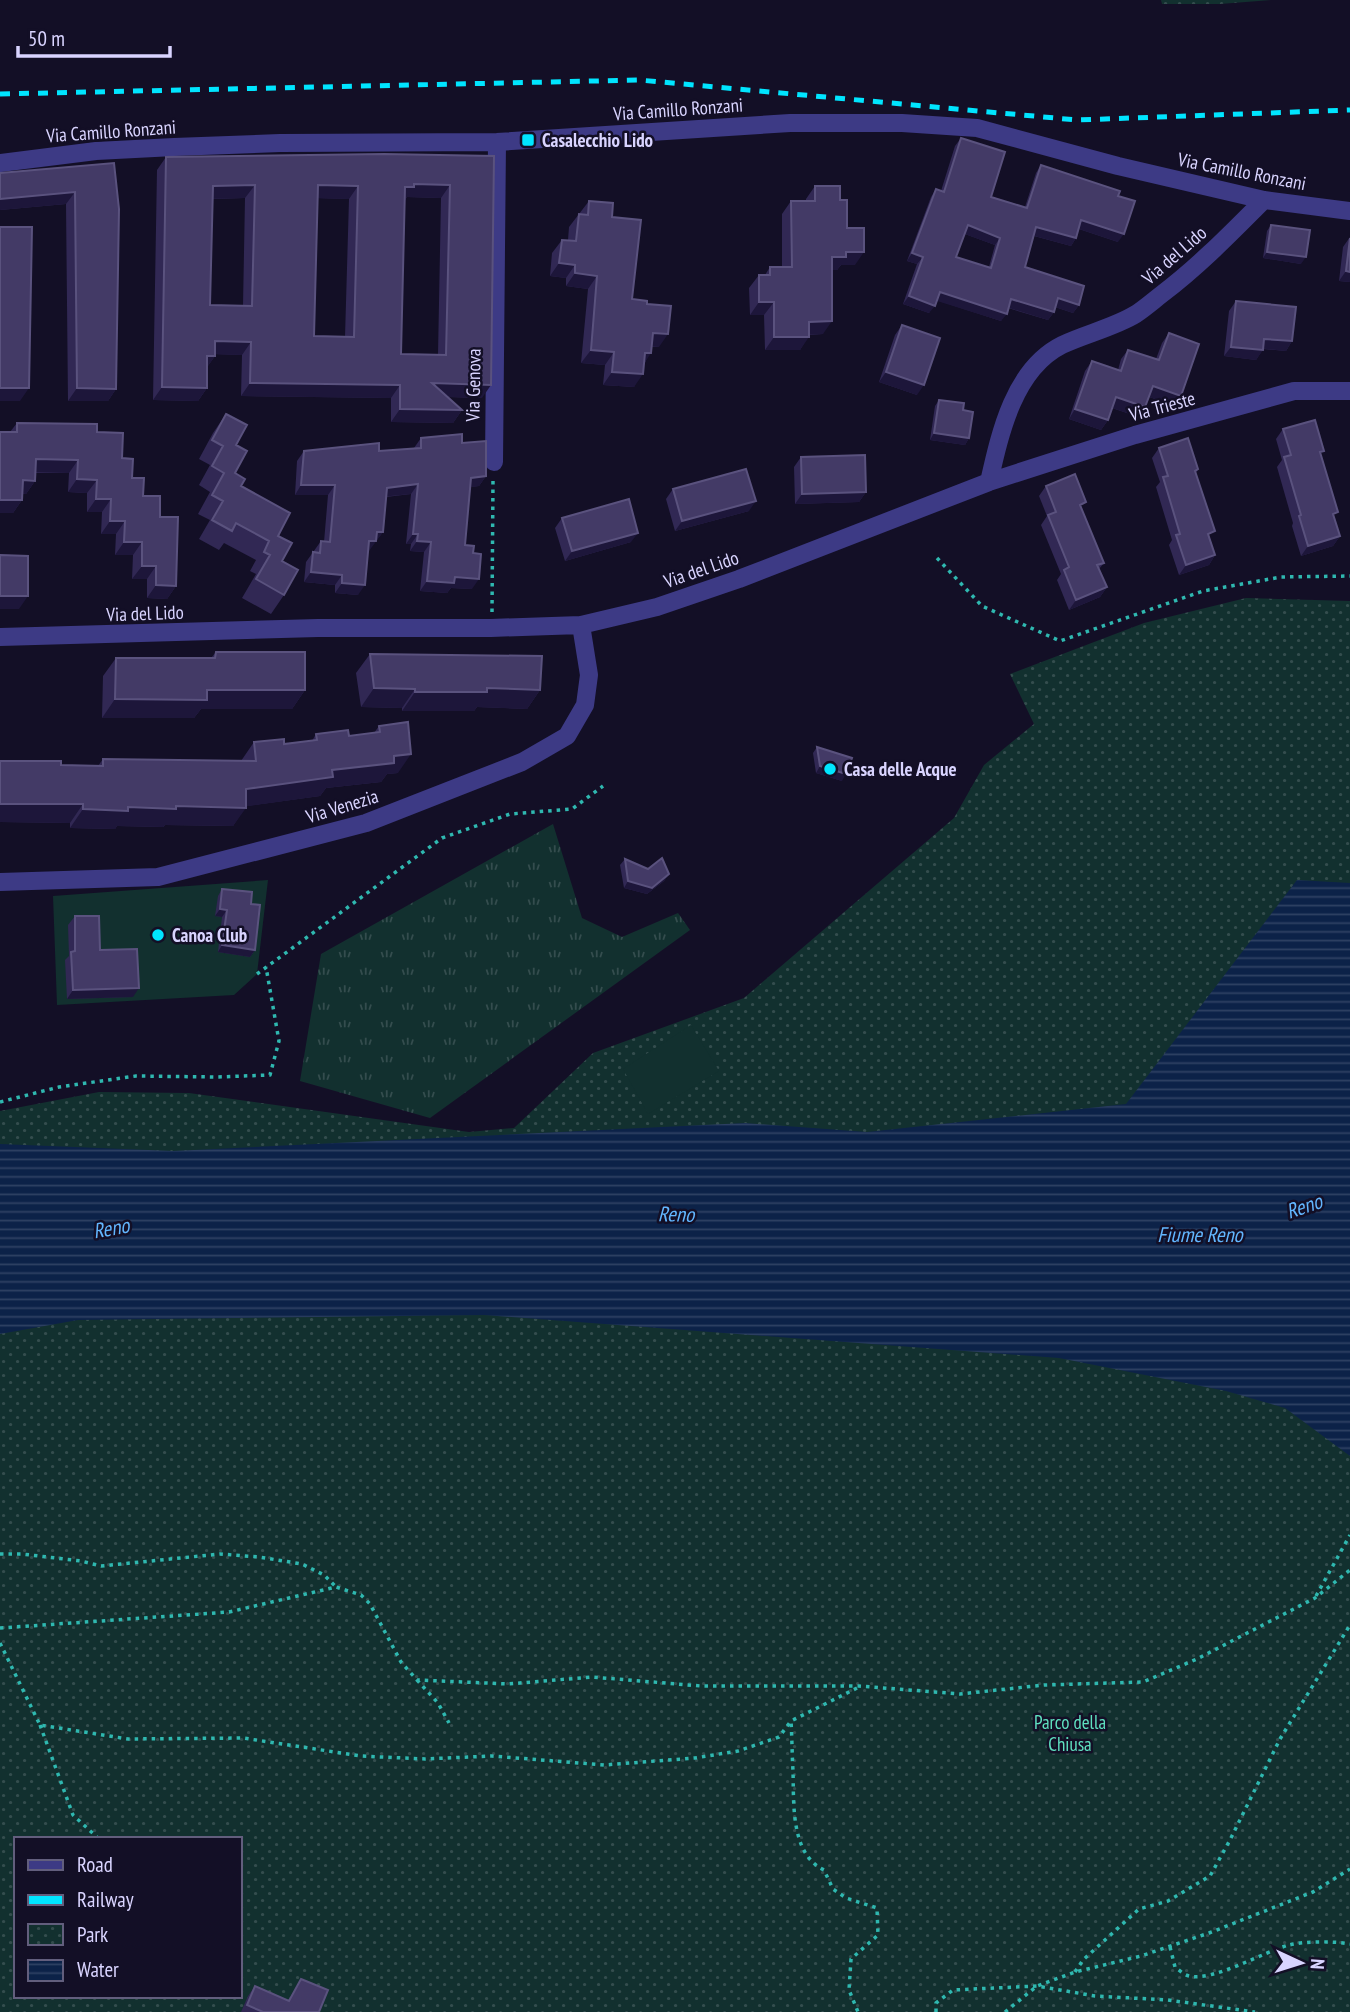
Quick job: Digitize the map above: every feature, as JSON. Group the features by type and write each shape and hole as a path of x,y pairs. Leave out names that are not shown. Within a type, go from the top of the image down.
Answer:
{"street":[{"name":"Via Camillo Ronzani","path":"0,163 96,151 174,146 497,142 790,123 902,122 976,128 1118,166 1264,200 1350,211"},
{"name":"Via Genova","path":"494,462 497,142"},
{"name":"Via del Lido","path":"0,637 318,628 581,625 657,607 740,579 989,482 999,435 1015,398 1030,372 1045,355 1135,314 1184,277 1264,200"},
{"name":"Via Trieste","path":"989,482 1135,435 1294,391 1350,391"},
{"name":"Via Venezia","path":"0,882 158,877 366,823 523,762 567,736 584,705 589,675 581,625"}],"path":[{"path":"491,628 494,462"},
{"path":"937,558 982,606 1060,641 1203,591 1280,577 1350,576"},
{"path":"257,974 442,838 510,814 572,809 603,786"},
{"path":"0,1101 59,1087 136,1076 270,1075 279,1041 266,967"},
{"path":"1315,1598 1350,1535"},
{"path":"0,1554 81,1561 101,1566 220,1554 302,1564 324,1575 336,1587 361,1595 370,1604 401,1662 438,1703 449,1723"},
{"path":"418,1680 508,1684 592,1677 701,1686 859,1686 960,1694 1044,1685 1143,1682 1197,1659 1315,1598 1350,1570"},
{"path":"0,1628 229,1612 336,1587"},
{"path":"1075,1972 1083,1960 1139,1909 1168,1901 1210,1876 1280,1739 1349,1627"},
{"path":"0,1643 40,1725 73,1815 97,1837"},
{"path":"40,1725 128,1739 243,1738 360,1756 425,1759 492,1756 604,1765 695,1758 738,1751 779,1737 791,1721 859,1686"},
{"path":"791,1721 794,1818 799,1838 816,1866 824,1870 833,1889 846,1898 877,1908 878,1935 850,1959 849,1990 858,2012"},
{"path":"1004,2012 1037,1986 1075,1972 1141,1956 1209,1933 1313,1892 1350,1869"},
{"path":"1170,1946 1175,1967 1188,1976 1201,1976 1237,1966 1290,1945 1337,1942 1350,1944"},
{"path":"936,2012 936,2003 953,1990 1037,1986 1095,1996 1168,2000 1255,2012"}],"green space":[{"path":"1161,0 1271,0 1220,4 1162,4"},
{"name":"Parco della Chiusa","path":"1246,598 1350,601 1350,2012 0,2012 0,1111 99,1092 189,1093 469,1132 514,1128 593,1053 744,998 954,818 984,765 1034,724 1010,674 1144,623"},
{"path":"553,824 582,918 622,937 678,913 690,930 430,1118 300,1081 321,954"},
{"name":"Canoa Club","path":"268,880 257,974 234,995 57,1005 53,896"},
{"path":"691,1025 719,1071 648,1114 623,1069"}],"water":[{"name":"Fiume Reno","path":"1297,880 1350,883 1350,1456 1285,1408 1226,1391 1059,1358 484,1315 78,1320 0,1334 0,1144 173,1151 745,1123 867,1132 1126,1104"}],"building":[{"path":"961,138 1005,152 991,197 1027,208 1041,165 1120,191 1118,196 1135,201 1124,234 1081,220 1076,238 1036,227 1025,267 1084,286 1079,305 1058,298 1054,312 1011,299 1007,314 940,292 935,306 909,296 923,257 912,253 936,189 944,192","holes":["968,225 1000,238 991,268 956,257"]},
{"path":"384,154 494,156 491,385 432,383 462,410 400,409 400,385 250,383 251,342 215,341 215,356 207,356 207,388 162,387 166,157","holes":["414,184 450,185 446,355 401,354 405,187 414,187","255,185 252,306 210,305 213,186","318,185 358,186 354,337 314,336"]},
{"path":"114,163 119,209 116,389 77,388 75,192 0,199 0,173"},
{"path":"815,186 840,186 840,200 847,200 847,228 864,228 864,252 846,252 846,257 832,257 832,321 809,322 809,337 774,337 774,302 759,302 759,275 770,275 770,267 792,267 791,201 815,201"},
{"path":"589,201 613,203 612,217 641,220 632,299 647,301 647,304 671,306 668,334 653,333 651,353 645,353 643,374 612,372 614,352 591,350 597,276 575,273 575,265 559,263 562,240 576,241 579,214 588,215"},
{"path":"1271,225 1310,230 1306,257 1267,252"},
{"path":"0,227 32,227 29,388 0,388"},
{"path":"1350,238 1350,272 1346,271"},
{"path":"1236,301 1296,307 1292,341 1264,339 1263,350 1231,347"},
{"path":"902,325 940,338 924,385 886,372"},
{"path":"1169,333 1199,344 1181,396 1153,386 1145,407 1116,397 1108,420 1075,409 1092,361 1121,371 1128,350 1159,360"},
{"path":"939,400 964,403 963,410 973,412 969,438 934,433"},
{"path":"226,414 247,425 236,445 247,451 235,473 245,479 241,486 290,513 278,536 292,543 282,561 298,570 284,595 256,579 270,555 264,552 269,541 236,523 232,531 212,520 223,501 212,495 224,473 212,466 223,446 212,440"},
{"path":"1315,420 1324,451 1320,452 1338,512 1333,514 1340,536 1308,546 1284,457 1291,455 1283,429"},
{"path":"17,423 97,424 97,432 123,433 122,458 133,459 132,478 144,478 143,496 160,496 160,517 178,517 176,586 156,585 156,566 142,566 142,542 124,542 125,521 110,521 111,499 96,499 97,480 77,479 78,460 36,459 35,481 23,480 22,500 0,500 0,432 17,432"},
{"path":"462,434 462,443 486,441 486,476 471,478 465,545 474,546 473,553 481,554 479,579 455,577 454,583 427,581 431,542 417,541 418,534 413,534 418,484 387,488 383,532 377,532 376,541 369,541 365,585 342,583 342,575 311,572 313,552 320,553 321,541 330,542 335,485 301,485 304,451 379,443 379,451 421,448 421,438"},
{"path":"1188,438 1198,469 1195,471 1215,531 1208,534 1215,555 1186,565 1176,535 1180,534 1163,477 1168,476 1159,448"},
{"path":"865,455 866,492 802,494 801,457"},
{"path":"746,469 756,501 682,521 673,489"},
{"path":"1075,474 1086,502 1080,505 1104,563 1097,565 1107,587 1076,600 1064,570 1069,567 1048,515 1056,512 1046,486"},
{"path":"629,499 638,533 572,551 562,518"},
{"path":"0,555 28,556 28,596 0,596"},
{"path":"216,652 305,652 305,690 207,690 207,700 115,699 116,658 215,658"},
{"path":"370,654 542,656 540,690 487,688 487,692 415,692 415,689 374,688"},
{"path":"408,722 411,754 394,756 394,763 332,770 333,777 246,789 246,808 128,807 128,811 83,809 83,804 0,804 0,761 61,761 61,765 103,766 103,759 256,761 254,742 284,739 284,744 317,740 316,734 348,730 349,736 380,732 379,726"},
{"path":"817,747 852,758 846,774 820,766"},
{"path":"662,858 669,874 652,888 628,881 625,859 648,869"},
{"path":"222,889 252,892 251,904 260,905 255,950 222,945 227,910 220,909"},
{"path":"75,916 99,916 100,950 137,949 139,988 73,990 71,952 75,951"},
{"path":"301,1979 328,1990 319,2012 263,2012 247,2005 255,1986 289,2001"}],"railway":[{"path":"0,94 639,80 1077,120 1350,110"}],"place":[{"name":"Casalecchio Lido","path":"528,140"},
{"name":"Casa delle Acque","path":"830,769"},
{"name":"Canoa Club","path":"158,935"}],"water label":[{"name":"Reno","path":"1304,1206"},
{"name":"Reno","path":"676,1214"},
{"name":"Reno","path":"111,1228"}]}
